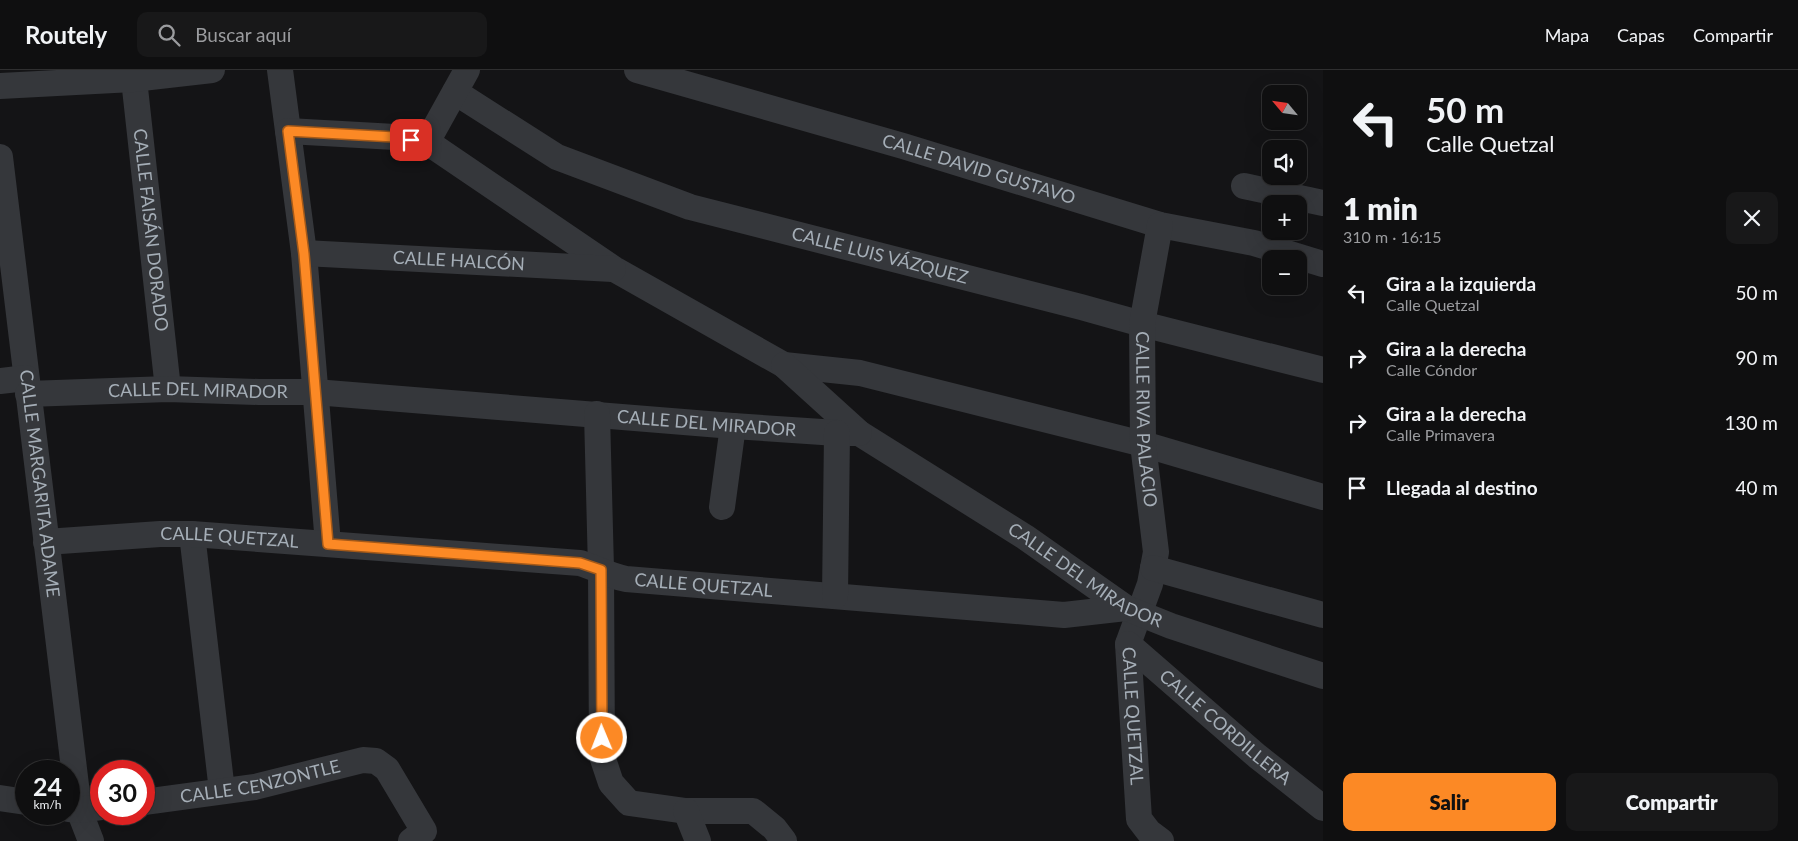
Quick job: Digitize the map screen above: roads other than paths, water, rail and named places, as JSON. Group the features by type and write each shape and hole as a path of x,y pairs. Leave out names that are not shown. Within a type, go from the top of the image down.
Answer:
{"street":[{"path":"0,86 212,70"},
{"path":"280,70 304,254 328,544"},
{"name":"CALLE DAVID GUSTAVO","path":"637,70 902,146 1160,225 1254,242 1323,264"},
{"name":"CALLE FAISÁN DORADO","path":"133,75 168,390"},
{"path":"427,142 461,81"},
{"name":"CALLE LUIS VÁZQUEZ","path":"461,81 557,157 690,207 1081,306 1142,324 1323,370"},
{"path":"288,131 395,137 427,142 614,270 784,364 848,433 835,596"},
{"name":"CALLE MARGARITA ADAME","path":"0,157 46,542 83,809 90,841"},
{"path":"1244,186 1323,203"},
{"name":"CALLE RIVA PALACIO","path":"1133,611 1150,584 1156,552 1143,444 1142,324 1160,225"},
{"name":"CALLE HALCÓN","path":"304,254 614,270"},
{"path":"784,364 860,373 1143,444 1323,497"},
{"name":"CALLE DEL MIRADOR","path":"0,381 27,386 315,392 732,426 848,433 1026,537 1133,611 1170,626 1323,676"},
{"path":"596,414 601,570 602,756 611,783 629,804 686,811 753,811 774,828 784,841"},
{"path":"722,507 732,426"},
{"name":"CALLE QUETZAL","path":"46,542 160,534 192,534 580,563 626,580 1064,615 1133,611 1128,644 1139,819 1149,832 1161,841"},
{"path":"192,534 222,791"},
{"path":"1153,568 1323,616"},
{"name":"CALLE CORDILLERA","path":"1128,644 1257,756 1323,808"},
{"name":"CALLE CENZONTLE","path":"155,800 255,787 363,760 376,760 387,769 424,830 411,841"},
{"path":"0,798 15,800"},
{"path":"686,811 698,841"}]}
